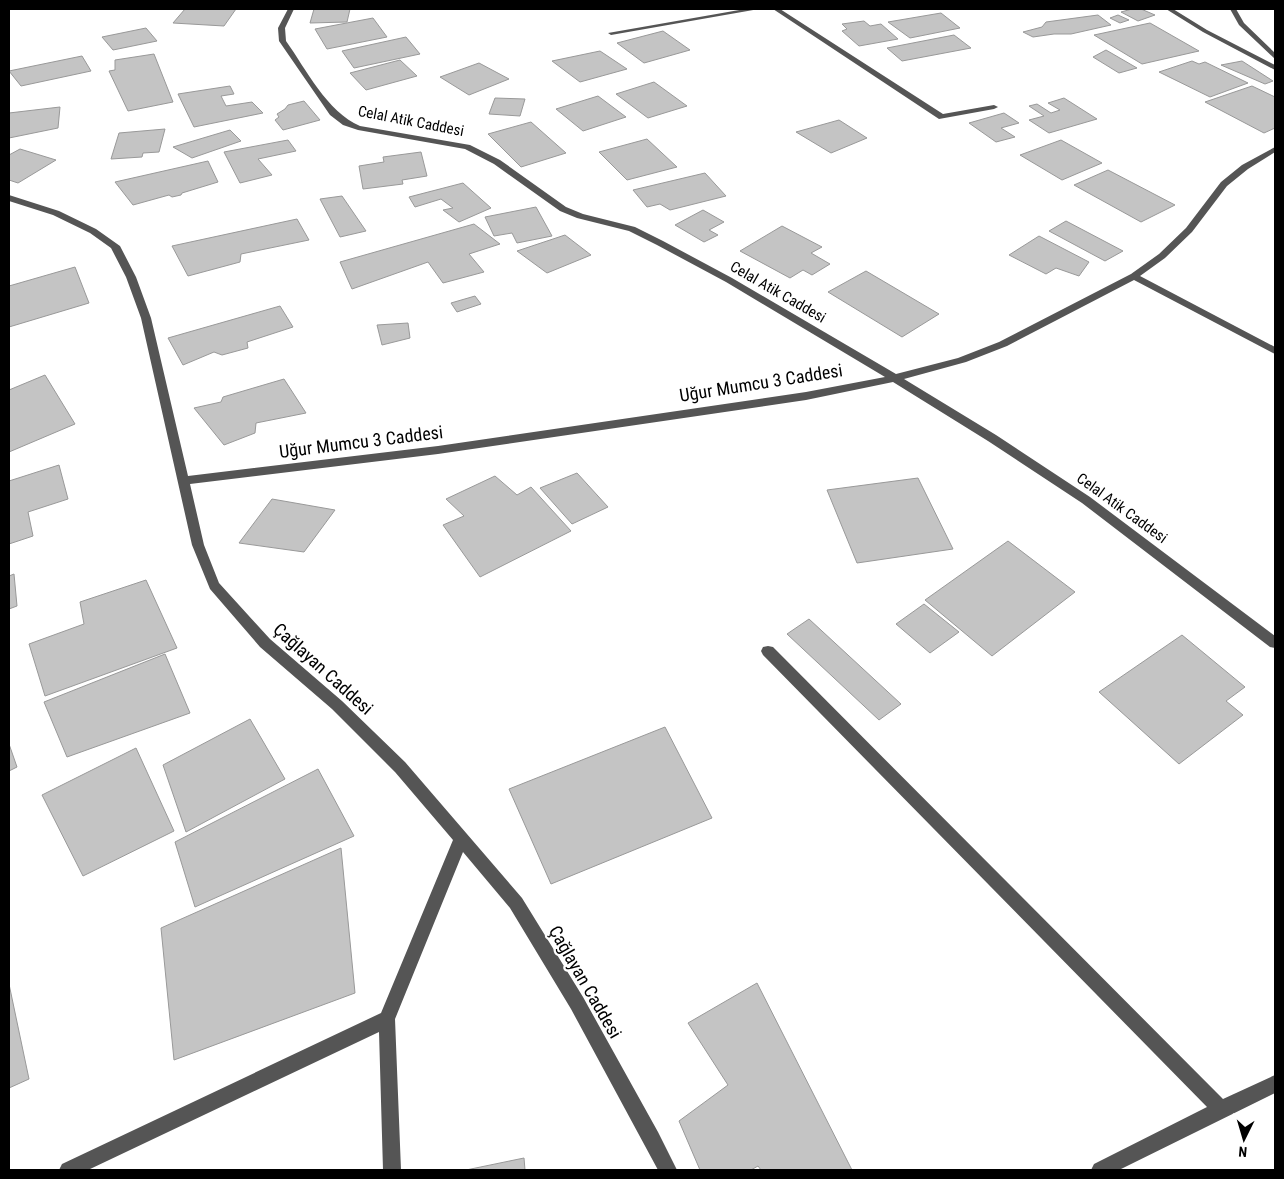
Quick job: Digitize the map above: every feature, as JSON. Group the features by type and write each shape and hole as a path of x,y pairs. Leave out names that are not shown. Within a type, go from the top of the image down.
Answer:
{"street":[{"name":"Celal Atik Caddesi","path":"291,9 280,34 333,113 346,123 358,128 467,147 482,154 563,208 580,216 632,229 660,243 895,378 992,438 1086,500 1275,643"},
{"path":"611,33 756,9"},
{"path":"776,9 942,117 994,107"},
{"path":"1169,9 1205,31 1275,68"},
{"path":"1233,9 1241,24 1275,57"},
{"name":"Uğur Mumcu 3 Caddesi","path":"184,481 438,450 806,396 895,378 962,360 1003,344 1134,276 1162,256 1189,230 1224,184 1275,149"},
{"name":"Çağlayan Caddesi","path":"9,198 56,214 93,231 115,246 131,277 146,318 198,545 214,586 265,643 337,705 400,767 516,903 577,1002 668,1170"},
{"path":"1134,276 1275,351"},
{"path":"768,651 1221,1109"},
{"path":"392,1170 387,1019 461,839"},
{"path":"68,1170 387,1019"},
{"path":"1100,1170 1275,1084"}],"building":[{"path":"185,9 236,9 224,26 173,23"},
{"path":"314,9 350,9 347,22 310,23"},
{"path":"1141,9 1155,15 1138,21 1121,12"},
{"path":"941,13 960,28 910,38 888,22"},
{"path":"1098,15 1111,25 1071,34 1033,37 1023,32 1042,27 1046,22"},
{"path":"1118,15 1129,20 1120,23 1110,18"},
{"path":"373,18 387,37 327,49 315,29"},
{"path":"864,21 870,26 881,24 898,39 859,46 842,31 847,29 842,24"},
{"path":"1150,23 1199,51 1142,64 1094,35"},
{"path":"146,28 157,41 113,50 102,37"},
{"path":"663,31 690,50 644,63 617,43"},
{"path":"954,35 971,48 902,61 887,48"},
{"path":"406,37 420,54 354,68 342,51"},
{"path":"1106,50 1137,68 1119,73 1093,57"},
{"path":"600,51 627,69 580,82 552,61"},
{"path":"154,54 173,102 128,111 109,71 115,70 115,60"},
{"path":"82,56 91,71 21,86 9,71"},
{"path":"400,60 417,76 366,90 350,73"},
{"path":"1192,61 1199,64 1205,62 1248,83 1210,97 1159,72"},
{"path":"1242,61 1273,81 1265,84 1221,65"},
{"path":"479,63 509,79 469,95 440,77"},
{"path":"654,82 687,106 648,118 616,94"},
{"path":"230,86 234,94 221,96 226,106 252,102 263,113 194,127 178,94"},
{"path":"1252,86 1275,97 1275,128 1264,133 1205,102"},
{"path":"598,96 626,117 583,131 556,109"},
{"path":"495,98 525,99 520,116 489,114"},
{"path":"1064,98 1097,119 1049,133 1029,120 1044,116 1029,106 1037,104 1051,113 1060,110 1048,103"},
{"path":"304,101 320,120 283,130 275,120 279,117 277,114 288,105"},
{"path":"60,107 58,128 9,138 9,113"},
{"path":"1004,113 1019,123 1001,128 1015,137 996,142 969,123"},
{"path":"839,120 867,138 831,153 796,132"},
{"path":"531,122 566,153 521,167 488,134"},
{"path":"165,129 159,152 143,153 142,157 111,159 119,133"},
{"path":"230,130 241,141 192,158 173,147"},
{"path":"647,139 677,167 627,180 599,152"},
{"path":"288,140 296,151 258,159 272,175 240,183 224,152"},
{"path":"1061,140 1102,163 1062,180 1020,155"},
{"path":"20,149 56,160 18,183 9,180 9,155"},
{"path":"421,152 427,176 402,180 403,184 363,189 359,166 384,162 383,157"},
{"path":"208,161 218,182 182,193 181,195 172,197 169,195 133,205 115,182"},
{"path":"1108,170 1175,205 1141,222 1074,185"},
{"path":"705,173 726,196 670,210 660,204 647,207 633,190"},
{"path":"463,183 491,208 459,222 443,210 453,208 441,199 415,207 409,197"},
{"path":"342,196 366,231 340,237 320,199"},
{"path":"536,207 552,236 517,243 512,233 494,236 485,217"},
{"path":"703,210 724,222 709,230 718,235 704,242 675,225"},
{"path":"297,219 309,240 241,254 240,262 188,276 172,246"},
{"path":"1066,221 1123,251 1105,261 1049,231"},
{"path":"474,224 500,244 469,254 484,272 443,283 428,262 352,289 340,262"},
{"path":"782,226 822,247 811,253 830,264 812,275 803,270 790,278 740,251"},
{"path":"565,235 591,255 547,273 517,251"},
{"path":"1039,236 1089,262 1079,276 1056,268 1046,274 1009,255"},
{"path":"75,267 89,303 9,327 9,286"},
{"path":"866,271 939,314 902,337 828,292"},
{"path":"475,296 481,304 457,312 451,303"},
{"path":"280,306 293,327 247,342 248,348 222,355 214,352 183,365 168,338"},
{"path":"408,323 410,338 382,345 377,325"},
{"path":"45,375 75,424 9,452 9,390"},
{"path":"284,379 306,413 256,423 255,433 224,445 194,408 221,402 223,397"},
{"path":"59,465 68,499 28,512 33,536 9,544 9,481"},
{"path":"577,473 608,507 572,524 540,488"},
{"path":"495,476 517,495 531,487 571,531 480,577 443,525 464,516 446,499"},
{"path":"918,478 953,549 857,563 827,490"},
{"path":"272,499 335,510 304,552 239,543"},
{"path":"1008,541 1075,592 992,656 925,600"},
{"path":"14,574 17,606 9,609 9,576"},
{"path":"146,580 177,648 45,696 29,644 84,624 80,602"},
{"path":"924,604 959,632 930,653 896,624"},
{"path":"809,619 901,704 879,720 787,634"},
{"path":"1182,635 1245,687 1226,701 1243,715 1179,764 1099,692"},
{"path":"165,654 190,713 67,757 44,702"},
{"path":"250,719 285,779 186,832 163,765"},
{"path":"665,727 712,818 551,884 509,789"},
{"path":"9,744 17,767 9,771"},
{"path":"136,748 174,831 83,876 42,795"},
{"path":"318,769 354,836 195,907 175,842"},
{"path":"341,848 355,993 174,1060 161,928"},
{"path":"757,983 852,1170 761,1170 758,1166 751,1170 700,1170 679,1121 728,1085 688,1023"},
{"path":"9,984 29,1079 9,1088"},
{"path":"524,1158 525,1170 466,1170"}]}
